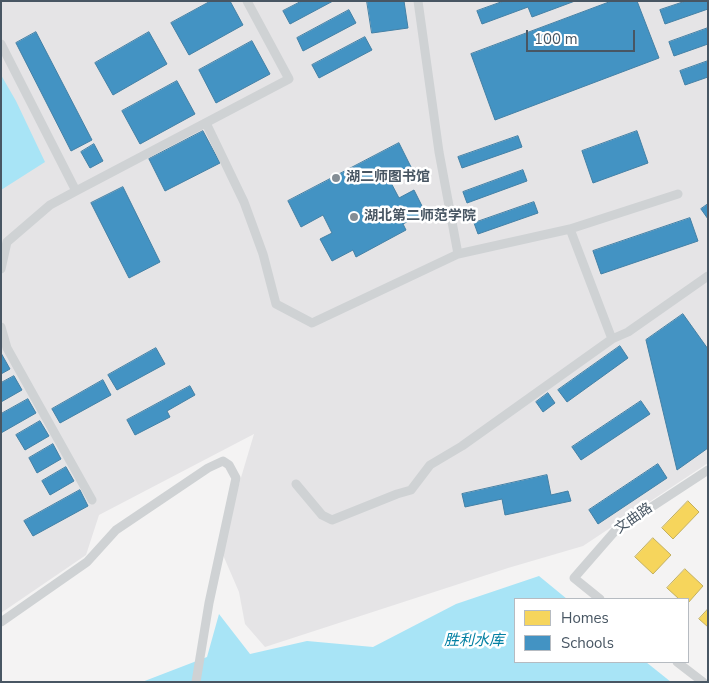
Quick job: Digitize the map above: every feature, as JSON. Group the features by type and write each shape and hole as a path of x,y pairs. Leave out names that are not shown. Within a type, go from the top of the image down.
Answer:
{"street":[{"path":"1,269 7,242 50,205 289,79 247,1"},
{"path":"418,1 439,152 458,254"},
{"path":"1,44 76,191"},
{"path":"206,123 244,202 263,254 276,304 312,322 458,254 570,229 678,194"},
{"path":"570,229 612,339"},
{"path":"296,484 322,515 332,520 411,490 430,465 462,446 612,339 628,332 708,276"},
{"path":"1,327 7,348 92,500"},
{"path":"1,622 87,562 116,530 208,468 224,461 229,465 236,478 209,602 196,682"},
{"name":"文曲路","path":"599,598 574,578 615,531 708,470"},
{"path":"678,663 703,682"}],"shaded area":[{"name":"湖北第二师范学院","path":"1,1 708,1 708,463 583,546 508,568 265,647 245,624 239,592 220,548 254,434 99,515 86,555 1,613"}],"water":[{"path":"1,75 16,101 45,162 1,190"},
{"name":"胜利水库","path":"539,576 566,598 514,598 514,663 647,663 671,682 142,682 207,657 219,614 250,654 307,641 373,647 456,604"}],"building: Homes":[{"path":"688,501 699,512 673,539 662,528"},
{"path":"653,538 671,555 653,574 635,557"},
{"path":"685,569 703,586 689,602 689,598 678,598 667,588"},
{"path":"708,609 708,627 699,619"}],"building: Schools":[{"path":"211,1 230,1 243,25 189,55 171,23"},
{"path":"302,1 333,1 290,24 283,11"},
{"path":"367,1 404,1 408,28 372,33"},
{"path":"504,1 575,1 532,17 528,7 482,24 477,11"},
{"path":"612,1 637,1 659,58 495,120 471,54"},
{"path":"686,1 708,1 708,9 665,24 660,10"},
{"path":"349,10 356,23 303,51 297,38"},
{"path":"708,28 708,44 674,56 669,42"},
{"path":"36,32 92,140 71,151 16,43"},
{"path":"149,32 167,64 113,95 95,63"},
{"path":"365,37 372,50 319,78 312,65"},
{"path":"252,41 270,74 216,103 199,70"},
{"path":"708,61 708,77 685,85 680,71"},
{"path":"177,81 195,114 140,144 122,111"},
{"path":"203,131 220,163 165,191 149,159"},
{"path":"637,131 648,163 593,183 582,151"},
{"path":"518,136 522,147 462,168 458,157"},
{"path":"399,143 411,167 389,179 399,198 414,190 425,212 403,224 406,230 356,257 353,250 332,261 320,239 332,233 323,215 301,227 288,201"},
{"path":"94,144 103,161 90,168 81,152"},
{"path":"523,170 527,181 467,203 463,192"},
{"path":"123,187 160,262 129,278 91,203"},
{"path":"534,202 538,213 478,234 474,223"},
{"path":"708,204 708,219 701,209"},
{"path":"690,218 698,241 601,274 593,251"},
{"path":"683,314 708,349 708,448 677,470 646,340"},
{"path":"620,346 628,358 567,402 558,390"},
{"path":"156,348 165,364 117,390 108,375"},
{"path":"1,353 10,369 1,374"},
{"path":"14,376 22,390 1,402 1,383"},
{"path":"103,380 111,395 60,423 52,409"},
{"path":"190,386 195,395 167,411 170,417 135,435 127,420"},
{"path":"548,393 555,403 543,412 536,402"},
{"path":"28,399 36,413 1,433 1,414"},
{"path":"641,401 650,414 581,460 572,447"},
{"path":"40,421 49,436 25,450 16,435"},
{"path":"53,444 61,459 37,473 29,458"},
{"path":"658,464 667,478 598,524 589,510"},
{"path":"66,467 74,481 50,495 42,481"},
{"path":"547,475 551,495 568,491 571,501 505,515 502,499 465,507 462,494"},
{"path":"80,490 88,506 33,536 24,521"}],"place":[{"name":"湖二师图书馆","path":"336,178"},
{"name":"湖北第二师范学院","path":"354,217"}]}
